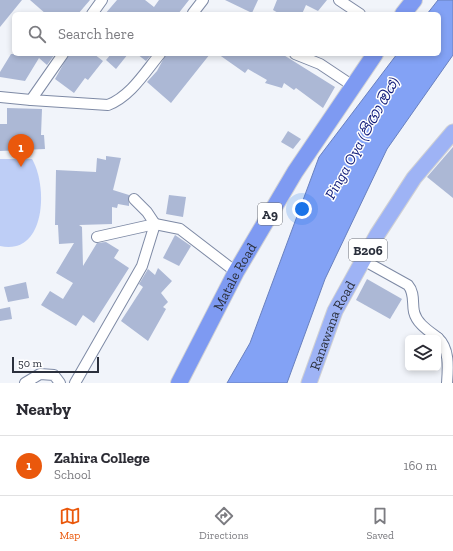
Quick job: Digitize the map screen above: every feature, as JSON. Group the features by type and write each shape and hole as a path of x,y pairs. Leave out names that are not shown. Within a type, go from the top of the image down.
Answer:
{"highway":[{"path":"405,12 414,0"},
{"name":"Matale Road","path":"178,383 236,272 294,172 374,56"}],"main road":[{"name":"Ranawana Road","path":"309,383 335,311 363,260 400,198 453,132"}],"street":[{"path":"93,12 102,0"},
{"path":"194,12 203,0"},
{"path":"339,0 357,12"},
{"path":"31,100 62,56"},
{"path":"0,97 108,105 119,101 158,56"},
{"path":"300,56 320,64 353,86"},
{"path":"134,199 147,212 155,224"},
{"path":"96,237 155,224 180,229 236,272"},
{"path":"75,383 142,266 155,224"},
{"path":"363,260 408,285 412,290 414,313 418,321 434,335"},
{"path":"441,342 445,348 448,364 447,383"},
{"path":"25,383 40,374 54,375 60,383"}],"shaded area":[{"path":"0,159 32,159 37,171 40,185 41,201 35,230 27,240 15,246 0,246"}],"water":[{"name":"Pinga Oya (පිඟා ඔය)","path":"438,0 453,0 453,55 387,149 325,279 287,383 227,383 250,343 319,157 395,56 441,56 441,12 429,12"}],"building":[{"path":"0,0 22,0 12,12 0,27"},
{"path":"30,0 90,0 80,12 44,12"},
{"path":"117,0 145,0 154,7 159,0 189,0 180,12 107,12"},
{"path":"225,0 258,0 252,12"},
{"path":"277,0 327,0 318,11 306,5 303,12 276,12 273,10"},
{"path":"11,54 12,56 54,56 47,65 39,58 25,81 0,77 0,72"},
{"path":"68,56 97,56 103,61 88,80 85,78 74,93 55,79"},
{"path":"109,56 126,56 116,69 106,60"},
{"path":"140,56 150,56 146,61"},
{"path":"165,56 208,56 171,103 147,82 157,71"},
{"path":"221,56 285,56 335,87 323,108 296,88 294,90 284,83 282,88 265,83 267,80 248,69 245,73"},
{"path":"7,108 42,109 41,135 44,135 45,149 0,151 0,124 7,124"},
{"path":"288,131 301,139 293,149 281,142"},
{"path":"453,147 453,198 427,177"},
{"path":"106,156 121,158 113,190 129,195 129,206 118,204 117,208 112,207 112,224 79,225 82,227 83,266 97,243 106,242 119,250 114,258 129,268 94,323 83,315 76,326 41,305 50,291 63,299 73,283 56,273 74,243 59,244 58,225 55,225 56,170 96,172 97,158 106,160"},
{"path":"169,195 186,197 183,217 166,214"},
{"path":"175,235 191,246 179,266 163,258"},
{"path":"158,268 172,281 161,293 168,302 163,307 166,309 148,341 121,321 143,287 139,284 148,269 155,275"},
{"path":"367,279 402,299 390,319 356,300"},
{"path":"26,282 29,298 8,302 4,287"},
{"path":"10,307 12,319 0,321 0,309"}],"place":[{"name":"Zahira College","path":"21,167"}]}
